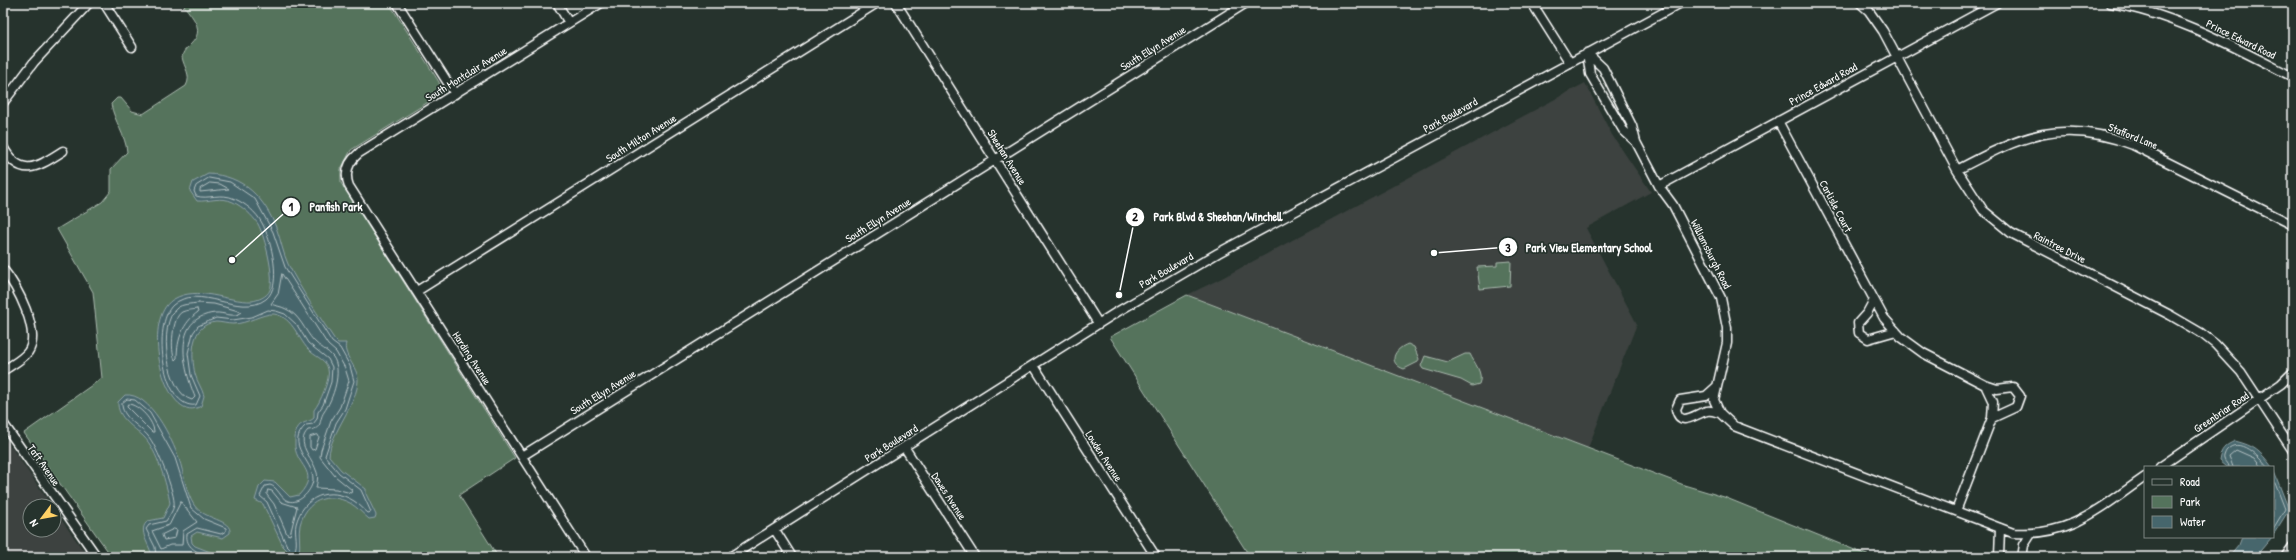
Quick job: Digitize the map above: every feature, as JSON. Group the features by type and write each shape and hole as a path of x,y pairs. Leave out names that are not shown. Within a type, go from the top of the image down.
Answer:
{"street":[{"path":"104,3 132,47"},
{"path":"396,3 455,94"},
{"path":"557,3 569,22"},
{"name":"South Montclair Avenue","path":"348,169 350,162 359,154 601,3"},
{"name":"South Milton Avenue","path":"417,291 877,3"},
{"name":"Sheehan Avenue","path":"896,3 996,159 1098,323"},
{"name":"South Ellyn Avenue","path":"522,456 1246,3"},
{"path":"1532,3 1570,63"},
{"name":"Park Boulevard","path":"730,557 1034,366 1098,323 1218,253 1681,3"},
{"name":"Raintree Drive","path":"1860,3 1867,7 1897,56 1957,170 1974,199 1997,223 2033,246 2170,315 2201,333 2229,357 2260,399 2293,451"},
{"name":"Prince Edward Road","path":"1660,186 1997,3"},
{"name":"Prince Edward Road","path":"2110,3 2177,22 2207,34 2293,77"},
{"path":"3,103 34,62 85,5"},
{"name":"Williamsburgh Road","path":"1587,54 1590,74 1623,130 1636,142"},
{"name":"Williamsburgh Road","path":"1587,54 1603,68 1632,126 1636,142 1660,186 1673,205 1721,298 1725,312 1727,343 1714,400 1720,414"},
{"name":"Carlisle Court","path":"1778,121 1884,318 1896,331 1924,353 1985,385 1997,389 2013,387 2020,396 2016,407 1992,418"},
{"name":"Stafford Lane","path":"1957,170 2007,144 2035,135 2064,131 2109,136 2134,145 2293,225"},
{"path":"3,148 16,164 28,168 41,164 63,151"},
{"name":"Harding Avenue","path":"348,169 347,180 349,186 586,557"},
{"path":"3,269 21,296 32,339 27,352 3,371"},
{"path":"1874,300 1867,313 1858,322 1859,333 1868,339 1896,331"},
{"name":"Lowden Avenue","path":"1034,366 1156,557"},
{"name":"Greenbriar Road","path":"2161,466 2260,399 2293,372"},
{"path":"1956,511 1992,418 1993,402 1985,385"},
{"path":"1716,387 1706,396 1680,400 1676,409 1678,416 1684,419 1691,419 1709,411 1720,414 1734,426 2013,533 2031,534 2058,530 2071,526 2144,478"},
{"name":"Taft Avenue","path":"3,423 96,557"},
{"name":"Dawes Avenue","path":"905,448 975,557"},
{"path":"1998,557 2000,528"},
{"path":"775,530 792,557"},
{"path":"2022,557 2024,545 2031,534"},
{"path":"2285,557 2293,546"}],"shaded area":[{"path":"1585,83 1612,135 1651,192 1586,228 1637,324 1588,448 1187,295 1220,279"},
{"path":"3,435 46,498 22,498 22,538 62,538 62,520 88,557 3,557"}],"green space":[{"path":"182,3 389,3 439,82 441,90 438,96 351,150 341,169 341,183 515,458 459,495 498,557 112,557 24,433 102,378 93,292 57,229 102,202 111,191 111,169 127,152 111,104 117,98 121,98 132,111 143,114 186,86 188,82 188,75 182,57 184,51 195,39 197,28 193,18"},
{"path":"1511,261 1510,286 1480,289 1477,267 1497,266 1497,262"},
{"path":"1187,295 1684,485 1724,497 1872,557 1250,557 1110,337"},
{"path":"1408,344 1414,347 1419,359 1418,362 1404,369 1395,363 1394,356 1399,349"},
{"path":"1465,354 1470,354 1478,368 1480,376 1479,384 1472,386 1461,380 1423,369 1421,366 1425,356 1448,362"}],"water":[{"path":"208,174 221,175 232,179 251,190 259,198 272,218 286,260 293,274 310,303 335,340 338,343 346,343 346,352 356,370 358,380 357,389 334,438 329,456 341,470 366,489 366,494 376,515 375,518 369,519 350,503 333,498 319,500 312,504 303,517 299,528 299,553 294,557 283,546 263,504 255,500 259,487 265,481 275,482 290,497 299,495 305,487 308,480 307,474 298,457 295,434 299,426 314,418 314,410 322,396 329,373 325,363 306,347 291,324 281,316 270,314 238,324 216,322 207,324 201,328 194,342 193,359 195,374 204,396 201,406 188,408 177,401 167,387 161,368 158,347 158,327 164,310 174,299 183,295 203,294 242,301 252,301 265,296 270,290 271,276 266,247 261,230 256,221 244,209 233,202 224,199 197,201 190,191 193,182"},
{"path":"125,395 134,396 143,401 159,418 176,450 185,483 194,505 204,514 222,522 229,528 230,533 223,538 197,532 191,536 192,543 195,546 223,557 186,557 172,554 168,557 152,557 143,529 148,521 163,518 170,503 164,478 153,450 144,437 127,422 120,413 118,402"},
{"path":"2235,441 2248,445 2264,457 2271,466 2225,466 2219,461 2222,451"},
{"path":"2274,472 2289,510 2274,533"},
{"path":"2242,538 2271,538 2255,557 2229,557 2239,545"}],"place":[{"name":"Park View Elementary School","path":"1434,253"},
{"name":"Panfish Park","path":"232,260"},
{"name":"Park Blvd & Sheehan/Winchell","path":"1119,295"}]}
